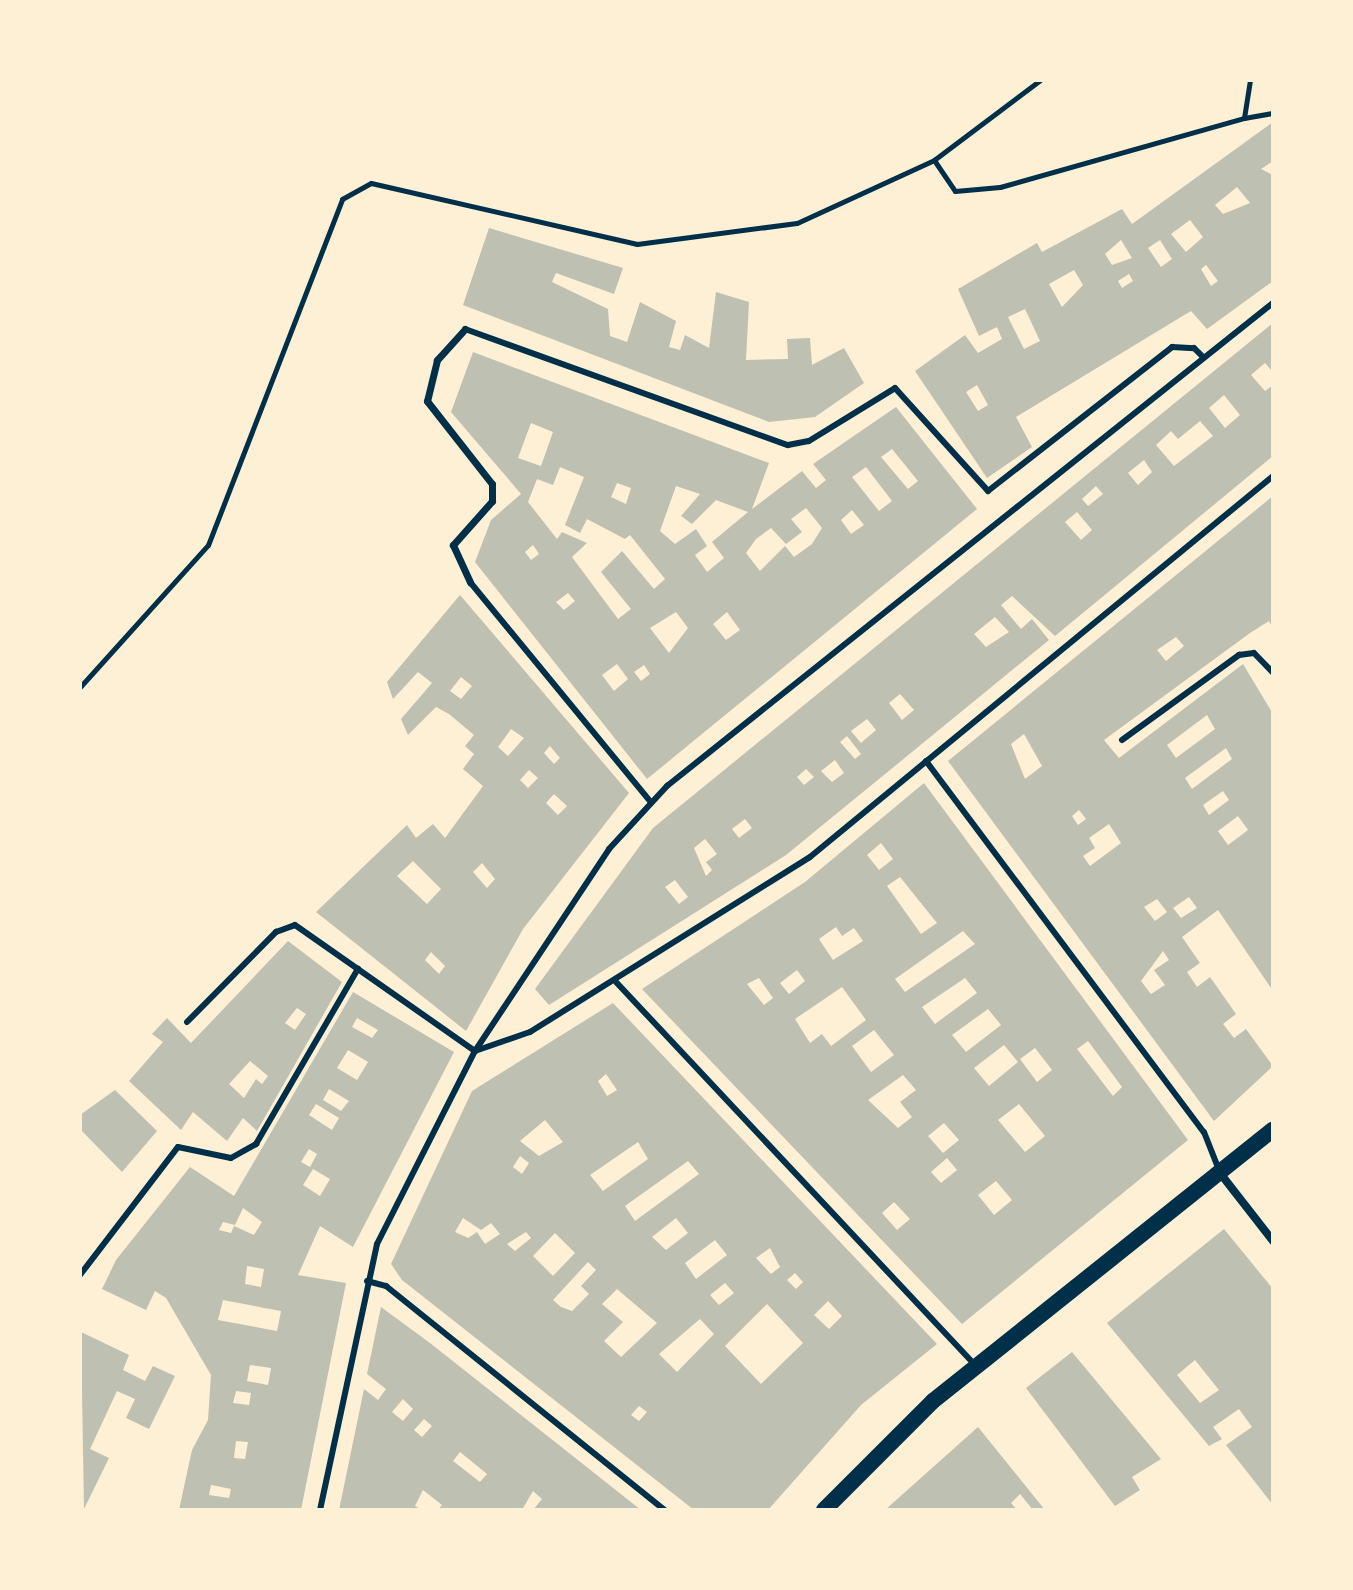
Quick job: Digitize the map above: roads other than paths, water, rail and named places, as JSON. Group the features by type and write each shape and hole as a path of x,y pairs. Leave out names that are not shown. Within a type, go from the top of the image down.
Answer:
{"main road":[{"path":"824,1510 893,1437 976,1366 1273,1130"}],"street":[{"path":"465,329 437,360 427,401 492,484 492,501 453,545 470,582"},
{"path":"1220,1173 1273,1241"}],"lane":[{"path":"320,1510 377,1244 475,1051 609,849 650,801 1273,303"},
{"path":"465,329 788,445 809,441 895,388 988,491 1172,347 1194,348 1203,357"},
{"path":"475,1051 530,1032 616,982 810,857 1273,476"},
{"path":"470,582 650,801"},
{"path":"1122,740 1239,655 1254,653 1273,673"},
{"path":"926,761 1204,1132 1220,1173"},
{"path":"187,1022 285,926 304,928 475,1051"},
{"path":"80,1275 178,1147 231,1158 256,1144 358,969"},
{"path":"616,982 976,1366"},
{"path":"367,1281 386,1286 665,1510"}]}
